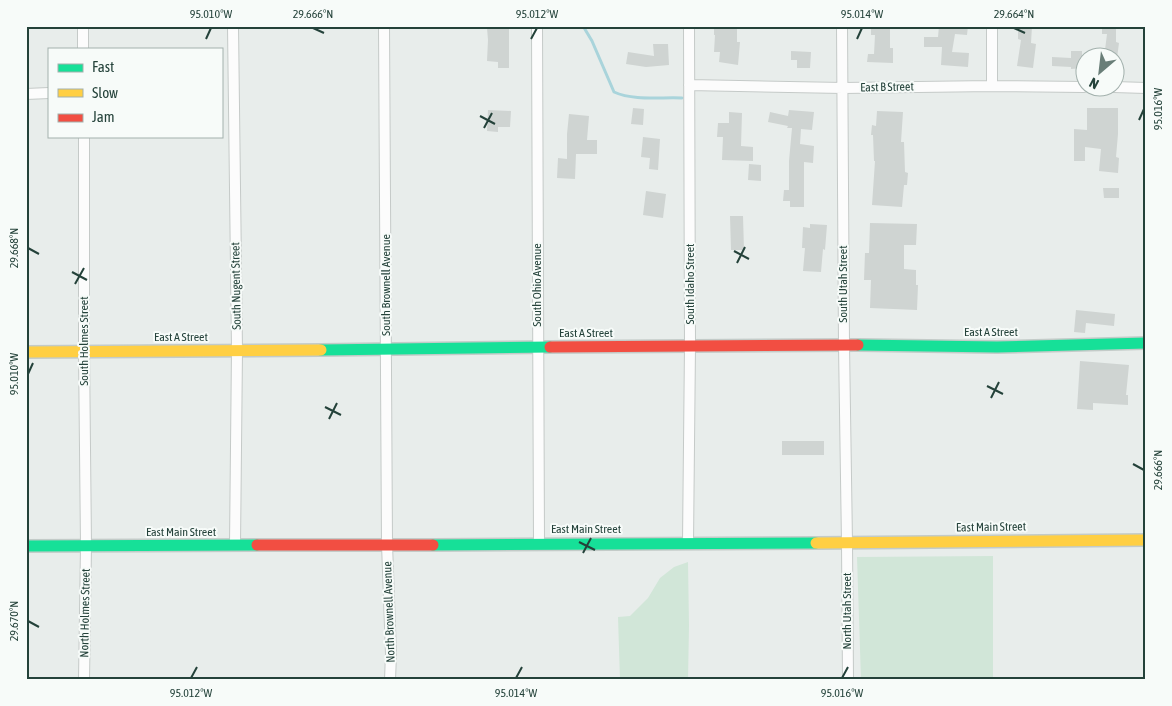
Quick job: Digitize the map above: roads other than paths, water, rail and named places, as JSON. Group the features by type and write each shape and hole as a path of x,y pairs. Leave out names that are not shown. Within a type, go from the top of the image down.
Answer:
{"street":[{"path":"83,26 83,48"},
{"name":"South Nugent Street","path":"233,26 237,350 235,545"},
{"name":"South Brownell Avenue","path":"384,26 387,544"},
{"name":"South Ohio Avenue","path":"537,26 539,543"},
{"name":"South Idaho Street","path":"688,542 690,346 689,26"},
{"name":"South Utah Street","path":"842,26 847,543"},
{"path":"992,26 992,86"},
{"name":"East B Street","path":"689,85 843,88 1074,87"},
{"path":"1124,87 1146,88"},
{"path":"26,94 48,94"},
{"name":"South Holmes Street","path":"84,138 86,546"},
{"name":"East A Street","path":"26,352 844,345 996,347 1146,343"},
{"name":"East Main Street","path":"26,546 1146,540"},
{"name":"North Utah Street","path":"847,543 848,680"},
{"name":"North Brownell Avenue","path":"387,544 391,654 390,680"},
{"name":"North Holmes Street","path":"84,680 86,546"}],"waterway":[{"path":"583,26 592,41 614,92 639,98 682,98"}]}
